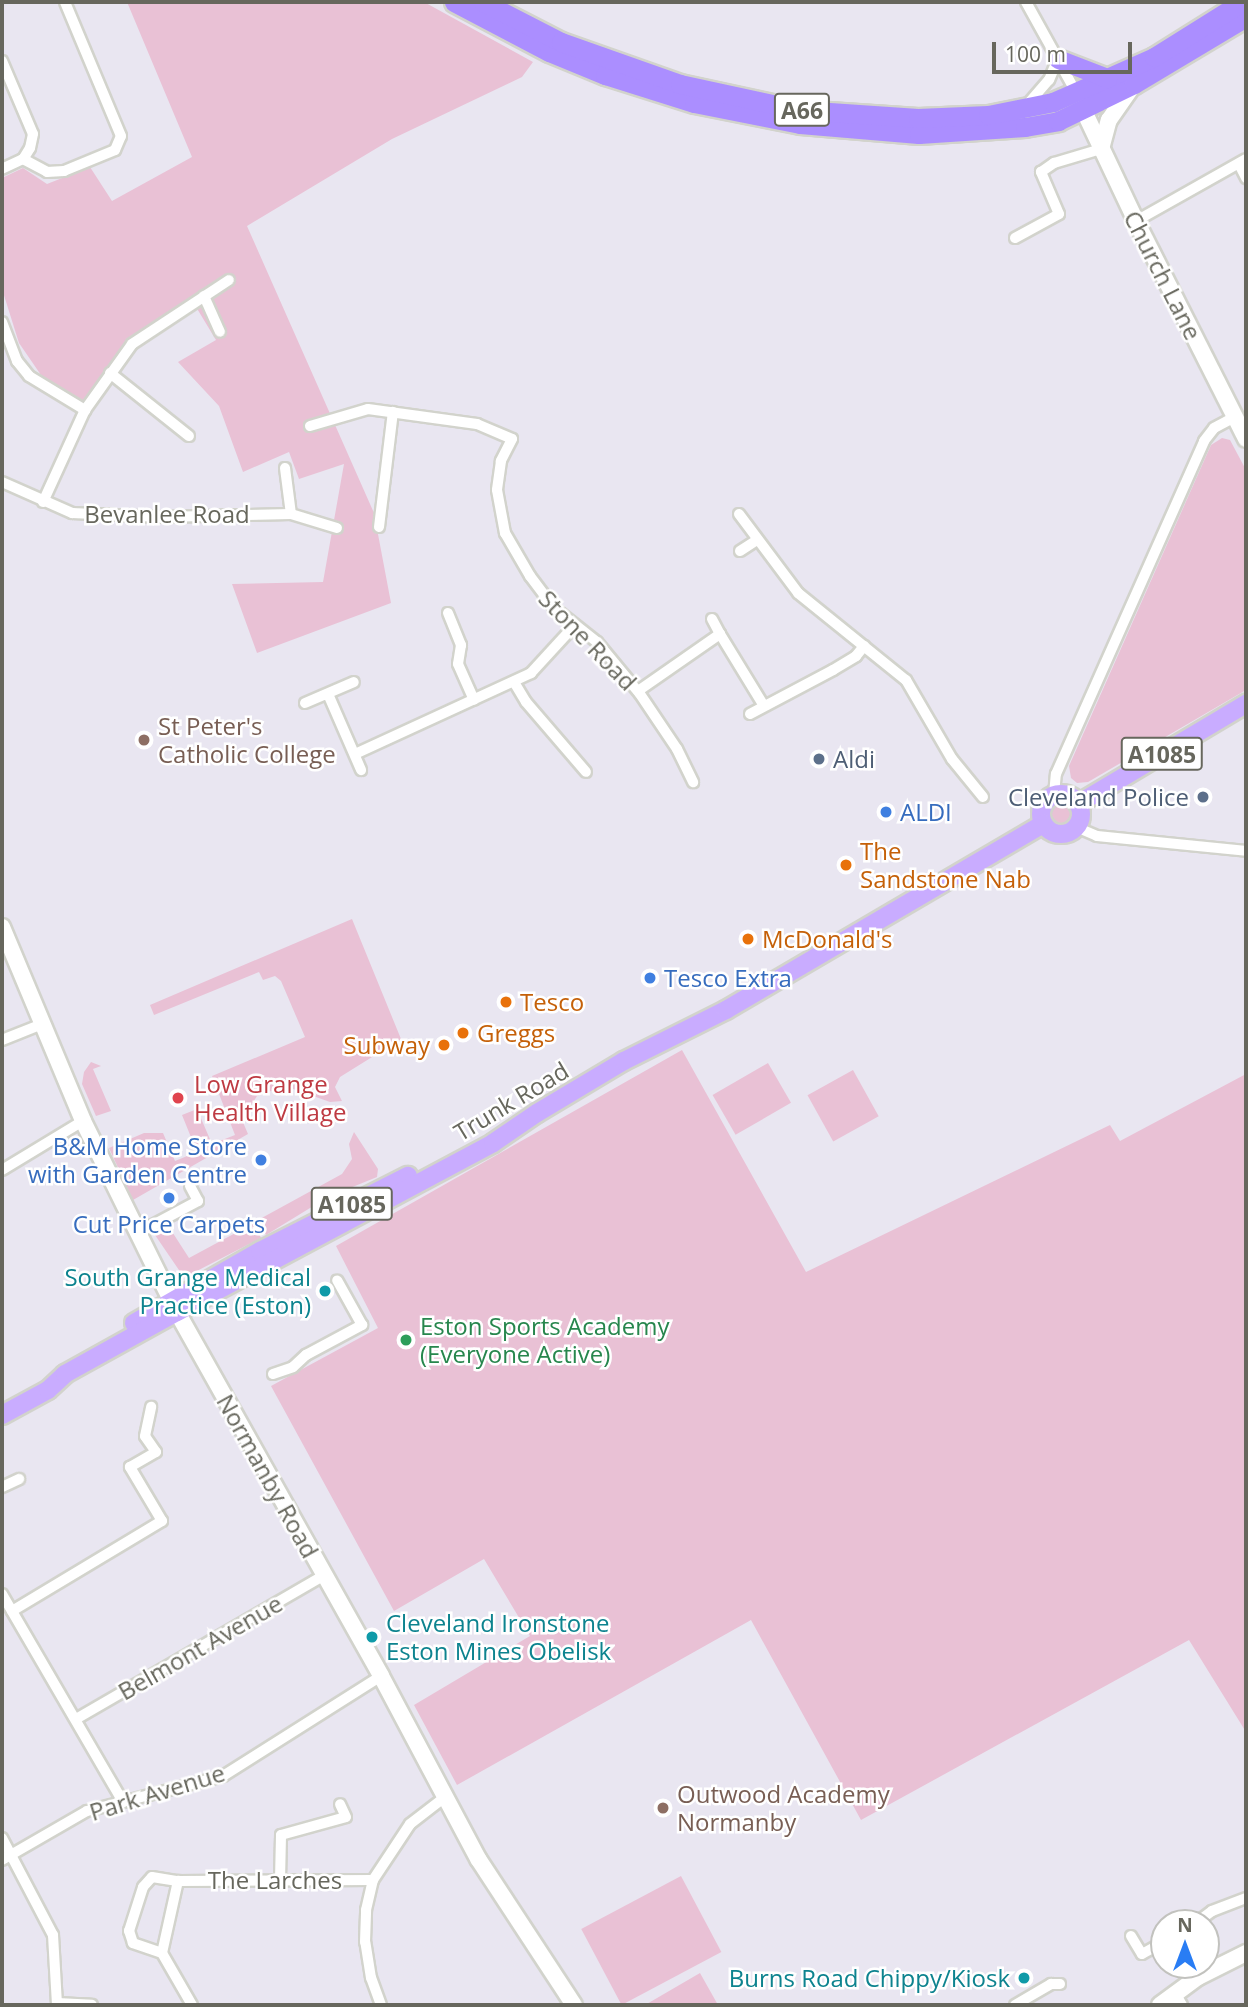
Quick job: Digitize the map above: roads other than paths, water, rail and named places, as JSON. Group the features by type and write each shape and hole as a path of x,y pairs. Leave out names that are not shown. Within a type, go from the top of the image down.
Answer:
{"highway":[{"name":"A66","path":"454,2 560,56 605,75 694,103 800,124 919,134 1025,127 1058,121 1107,79 1133,76 1242,2"},
{"name":"A66","path":"483,2 561,42 680,84 800,110 918,118 963,118 1053,102 1079,101 1246,17"},
{"path":"1058,59 1107,79"}],"main road":[{"name":"A1085","path":"1077,804 1246,704"},
{"path":"1054,795 1067,795 1077,804 1081,816 1076,827 1058,834 1043,824 1042,807 1054,795"},
{"name":"Trunk Road","path":"2,1415 48,1390 65,1374 174,1307 493,1143 537,1113 668,1036 726,1010 1043,824"},
{"name":"A1085","path":"2,1404 54,1376 110,1337 174,1307"}],"street":[{"path":"23,159 47,172 64,171 115,150 121,136 65,2"},
{"path":"1026,2 1079,101"},
{"path":"1026,107 1049,80 1058,59"},
{"path":"2,61 33,134 30,149 23,159 2,169"},
{"path":"1014,238 1059,214 1041,172 1054,163 1101,149 1109,120 1133,76"},
{"name":"Church Lane","path":"1079,101 1246,439"},
{"path":"1136,221 1242,161 1246,178"},
{"path":"43,502 85,411 132,344 229,281"},
{"path":"204,296 220,332"},
{"path":"2,322 17,361 29,376 85,411"},
{"path":"110,373 189,436"},
{"path":"310,426 368,409 393,412 379,527"},
{"name":"Stone Road","path":"393,412 477,424 512,439 501,461 497,490 505,533 546,598 597,642 638,691 677,749 693,782"},
{"path":"1054,795 1056,774 1204,441 1214,428 1235,417"},
{"path":"285,468 291,514"},
{"name":"Bevanlee Road","path":"2,482 72,513 161,517 291,514 337,528"},
{"path":"739,514 797,593 906,680 952,759 983,796"},
{"path":"740,551 757,540"},
{"path":"448,613 461,645 458,664 474,700"},
{"path":"712,619 764,706"},
{"path":"355,754 531,673 575,625"},
{"path":"638,691 720,634"},
{"path":"751,714 856,656 864,646"},
{"path":"305,703 354,682"},
{"path":"514,682 526,702 586,772"},
{"path":"328,694 361,770"},
{"path":"1076,827 1097,836 1246,851"},
{"name":"Normanby Road","path":"2,927 83,1121 174,1307 381,1676 444,1797 516,1921 574,2005"},
{"path":"2,1040 42,1024"},
{"path":"2,1170 83,1121"},
{"path":"138,1233 198,1201 190,1186"},
{"path":"273,1374 293,1367 306,1354 362,1325 337,1280"},
{"path":"12,1611 162,1521 130,1467 156,1452 145,1436 150,1407"},
{"path":"2,1487 19,1479"},
{"name":"Belmont Avenue","path":"76,1719 324,1575"},
{"path":"2,1594 123,1802"},
{"name":"Park Avenue","path":"7,1857 87,1811 223,1776 381,1676"},
{"path":"376,2004 365,1942 366,1910 373,1880 410,1824 444,1797"},
{"path":"279,1880 281,1835 346,1817 340,1804"},
{"path":"2,1838 7,1857 53,1935 57,2004 92,2005"},
{"name":"The Larches","path":"178,1881 162,1953 133,1943 129,1931 143,1887 152,1877 178,1881 373,1880"},
{"path":"1216,1909 1246,1898"},
{"path":"1131,1937 1146,1966"},
{"path":"1142,1954 1150,1949"},
{"path":"162,1953 192,2005"},
{"path":"1220,1963 1246,1953"},
{"path":"1160,2005 1178,1999 1197,1979"},
{"path":"1015,2005 1051,1984 1060,1984"}],"place":[{"name":"St Peter's Catholic College","path":"144,740"},
{"name":"Aldi","path":"819,759"},
{"name":"Cleveland Police","path":"1203,797"},
{"name":"ALDI","path":"886,812"},
{"name":"The Sandstone Nab","path":"846,865"},
{"name":"McDonald's","path":"748,939"},
{"name":"Tesco Extra","path":"650,978"},
{"name":"Tesco","path":"506,1002"},
{"name":"Greggs","path":"463,1033"},
{"name":"Subway","path":"444,1045"},
{"name":"Low Grange Health Village","path":"178,1098"},
{"name":"B&M Home Store with Garden Centre","path":"261,1160"},
{"name":"Cut Price Carpets","path":"169,1198"},
{"name":"South Grange Medical Practice (Eston)","path":"325,1291"},
{"name":"Eston Sports Academy (Everyone Active)","path":"406,1340"},
{"name":"Cleveland Ironstone Eston Mines Obelisk","path":"372,1637"},
{"name":"Outwood Academy Normanby","path":"663,1808"},
{"name":"Burns Road Chippy/Kiosk","path":"1024,1978"}]}
